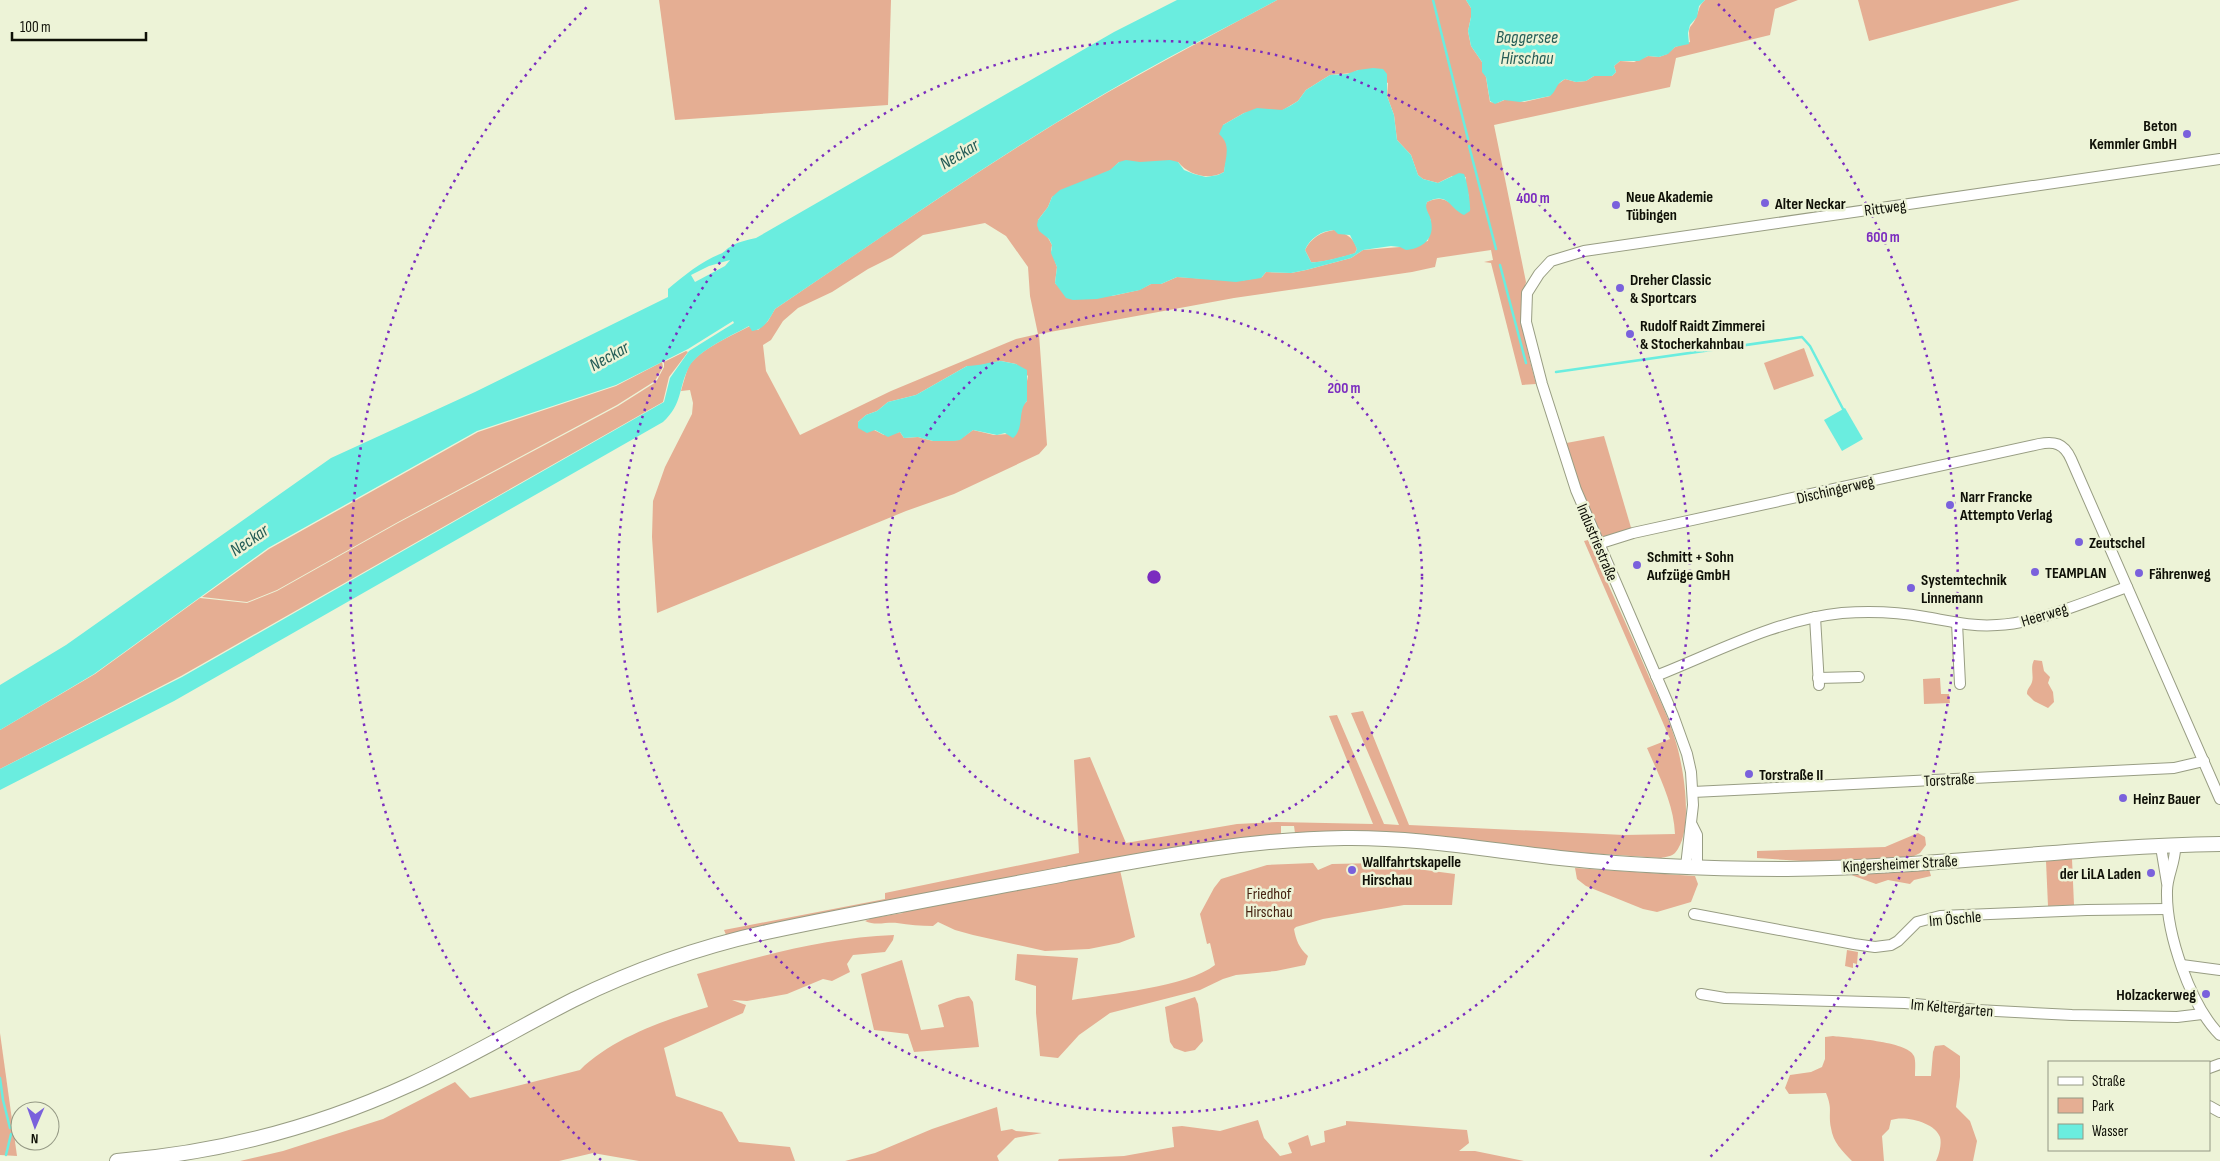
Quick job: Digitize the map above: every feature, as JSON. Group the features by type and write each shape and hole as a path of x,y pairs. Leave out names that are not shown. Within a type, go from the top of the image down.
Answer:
{"main road":[{"name":"Kingersheimer Straße","path":"116,1161 162,1156 229,1144 276,1133 336,1114 416,1082 575,999 635,972 712,946 793,927 1153,858 1277,841 1347,838 1401,840 1579,860 1691,867 1789,869 1889,865 2220,844"}],"street":[{"name":"Rittweg","path":"1551,261 1584,251 2220,158"},
{"name":"Industriestraße","path":"1551,261 1530,288 1526,301 1526,322 1560,444 1598,544 1684,743 1693,792 1692,825 1697,835 1691,867"},
{"name":"Dischingerweg","path":"1598,544 1633,533 2039,444 2057,443 2069,453 2127,587"},
{"name":"Heerweg","path":"1656,676 1755,635 1815,617 1857,612 1887,612 1958,623 1996,626 2019,622 2127,587"},
{"path":"2127,587 2220,797"},
{"path":"1815,617 1819,682 1860,677"},
{"path":"1958,623 1960,684"},
{"name":"Torstraße","path":"1693,792 2174,768 2204,762"},
{"path":"2168,846 2176,858 2167,883 2167,909 2174,944 2202,1014 2220,1035"},
{"name":"Im Öschle","path":"1694,914 1880,947 1895,943 1917,922 1931,917 2094,909 2167,909"},
{"path":"2182,965 2220,970"},
{"name":"Im Keltergarten","path":"1701,994 1725,998 1905,1003 1977,1010 2072,1015 2177,1017 2202,1014"}],"green space":[{"path":"659,0 891,0 888,105 675,120"},
{"path":"1277,0 1466,0 1471,8 1468,31 1471,46 1482,62 1490,102 1497,103 1507,99 1524,102 1550,96 1554,87 1565,79 1576,82 1586,81 1594,76 1612,76 1616,72 1614,66 1620,61 1634,62 1648,56 1659,57 1667,54 1675,47 1690,42 1690,29 1705,0 1798,0 1775,9 1770,35 1676,58 1670,87 1494,125 1526,282 1523,295 1522,321 1536,384 1522,385 1491,263 1484,262 1493,260 1491,250 1437,258 1435,267 1412,272 1234,298 1039,334 1047,445 1039,454 954,494 906,511 657,613 652,537 653,501 665,467 692,414 693,403 690,390 681,391 688,368 692,362 716,344 750,326 758,330 768,321 775,309 1020,145 1138,75","holes":["1358,70 1388,83 1387,96 1394,115 1397,140 1411,155 1418,175 1423,179 1438,183 1452,176 1466,177 1465,183 1469,197 1454,207 1442,199 1434,199 1427,202 1425,207 1431,221 1428,241 1400,247 1363,250 1351,258 1291,273 1266,272 1262,277 1240,281 1177,277 1161,284 1151,284 1139,290 1112,296 1062,290 1055,283 1057,267 1051,250 1052,245 1038,220 1048,207 1052,197 1111,170 1119,162 1178,162 1182,167 1199,175 1218,175 1224,172 1227,156 1223,125 1244,113 1268,109 1275,111 1283,110 1298,101 1306,90 1330,75 1352,73","985,223 1006,236 1028,267 1030,296 1038,334 1016,339 891,391 800,435 766,371 763,345 771,340 783,321 798,308 832,292 868,269 892,257 923,235","1001,361 1016,364 1028,376 1026,386 1027,401 1022,406 1021,413 1008,434 994,435 973,430 959,440 933,441 918,437 904,438 900,432 884,435 858,422 888,402 916,395 967,366"]},
{"path":"1858,0 2020,0 1869,41"},
{"path":"1334,230 1351,238 1357,249 1355,253 1325,261 1311,262 1305,250 1307,246 1317,236"},
{"path":"1804,348 1814,376 1774,390 1764,363"},
{"path":"686,351 688,352 669,377 663,402 181,676 0,769 0,730 95,674 200,598 247,603 277,591 398,523 618,406 656,382 664,367 664,362"},
{"path":"662,362 663,367 655,381 617,405 398,522 277,590 247,602 202,597 269,549 478,432 616,386"},
{"path":"1604,436 1632,531 1597,539 1561,444"},
{"path":"1588,540 1665,712 1677,746 1684,785 1686,817 1681,843 1672,855 1661,858 1295,833 1294,826 1281,826 1281,834 1203,843 727,937 724,930 885,899 885,893 1079,853 1074,760 1090,757 1126,843 1237,824 1277,822 1373,824 1329,716 1337,715 1384,824 1399,825 1351,713 1363,711 1409,825 1624,835 1675,834 1669,801 1647,748 1670,739 1584,541"},
{"path":"2034,660 2042,661 2044,671 2050,677 2048,683 2053,692 2054,702 2048,708 2034,701 2027,694 2032,682"},
{"path":"1940,678 1941,694 1949,694 1950,703 1924,704 1923,679"},
{"path":"1918,833 1925,837 1926,845 1920,853 1910,858 1818,862 1757,858 1757,851 1885,847"},
{"path":"2072,859 2074,905 2048,906 2046,861"},
{"name":"Friedhof Hirschau","path":"1313,863 1318,870 1332,864 1379,863 1394,865 1399,870 1410,868 1455,874 1452,905 1404,905 1323,919 1296,927 1294,929 1297,940 1302,950 1308,956 1305,965 1276,971 1236,975 1200,990 1110,1013 1079,1035 1058,1058 1040,1056 1036,1013 1036,986 1015,980 1017,954 1078,958 1072,1000 1146,989 1186,979 1202,973 1215,965 1210,943 1207,944 1200,914 1221,879 1267,865"},
{"path":"1575,868 1695,876 1698,884 1691,902 1657,912 1643,909 1586,886 1577,879"},
{"path":"1929,869 1931,876 1914,880 1910,884 1888,880 1876,884 1843,872"},
{"path":"1120,870 1135,937 1119,943 1089,949 1045,951 973,935 955,930 938,922 933,926 928,926 865,921 872,918"},
{"path":"894,935 885,952 853,955 847,964 850,972 832,981 823,979 787,994 747,1001 732,1000 746,1005 743,1013 664,1048 676,1096 722,1112 739,1142 790,1147 795,1161 639,1161 593,1153 559,1161 240,1161 283,1151 383,1119 455,1082 470,1098 580,1070 607,1048 623,1039 657,1024 708,1007 697,974 794,948 843,940"},
{"path":"1847,950 1858,952 1857,964 1853,963 1853,968 1845,966"},
{"path":"902,960 921,1030 944,1027 938,1005 969,996 973,1002 979,1047 914,1052 908,1034 874,1030 861,974"},
{"path":"1195,997 1198,1004 1203,1041 1195,1050 1185,1052 1174,1048 1170,1042 1165,1007"},
{"path":"0,1033 10,1105 10,1151 16,1151 17,1156 0,1155"},
{"path":"1825,1037 1864,1039 1901,1047 1909,1051 1915,1058 1915,1076 1931,1076 1935,1046 1944,1045 1960,1056 1960,1077 1956,1107 1970,1121 1977,1141 1973,1161 1936,1161 1941,1143 1937,1132 1926,1124 1903,1118 1891,1120 1889,1129 1882,1136 1884,1161 1852,1161 1841,1150 1832,1133 1826,1093 1789,1094 1785,1088 1790,1075 1811,1072 1822,1067 1825,1059"},
{"path":"997,1107 1001,1131 1012,1129 1042,1133 1015,1138 997,1156 999,1161 845,1161 875,1153 932,1129"},
{"path":"1258,1120 1264,1138 1280,1156 1292,1153 1288,1143 1308,1135 1311,1146 1325,1142 1324,1131 1346,1125 1346,1121 1467,1130 1469,1143 1459,1151 1475,1151 1524,1161 1058,1161 1059,1159 1124,1156 1174,1147 1172,1127 1182,1126 1220,1131"}],"water":[{"name":"Neckar","path":"1177,0 1277,0 1137,75 1044,130 954,188 775,309 766,323 760,328 752,331 749,326 708,349 689,367 674,409 663,422 174,701 0,790 0,769 182,677 664,402 670,378 689,351 734,323 733,321 688,349 616,385 477,431 268,548 94,674 0,730 0,685 66,645 331,458 475,392 668,297 668,289 706,261 742,241 756,238 1114,32","holes":["730,260 725,266 695,282 691,275 709,266"]},
{"name":"Baggersee Hirschau","path":"1466,0 1705,0 1699,6 1697,17 1690,25 1688,33 1689,44 1675,47 1668,54 1659,57 1648,56 1639,61 1620,61 1614,66 1616,72 1612,76 1594,76 1586,81 1576,82 1565,79 1559,83 1550,96 1520,102 1504,100 1495,104 1490,101 1486,77 1482,72 1482,62 1471,46 1468,31 1471,8"},
{"path":"1383,69 1387,74 1387,96 1394,115 1397,140 1411,155 1418,175 1423,179 1438,183 1459,173 1464,174 1470,211 1464,215 1440,198 1427,202 1426,207 1432,227 1431,233 1426,242 1417,248 1406,250 1391,246 1363,250 1351,258 1306,270 1291,273 1266,272 1261,278 1236,282 1177,277 1161,284 1151,284 1140,290 1097,299 1073,300 1066,298 1055,283 1057,267 1051,253 1052,245 1049,239 1039,231 1037,225 1052,197 1060,190 1110,170 1119,162 1126,160 1140,162 1170,160 1178,162 1184,170 1194,174 1206,177 1218,175 1224,172 1227,147 1219,134 1223,125 1257,108 1282,110 1298,101 1306,90 1330,75 1347,74 1358,70","holes":["1334,230 1338,234 1350,235 1357,249 1355,253 1326,261 1311,262 1305,250 1313,239 1329,231"]},
{"path":"1001,361 1016,364 1027,370 1027,401 1022,410 1019,429 1013,438 1005,433 997,435 973,430 960,440 933,441 918,437 904,438 900,432 888,437 875,430 867,433 858,428 858,422 866,415 877,411 888,402 916,395 967,366"},
{"path":"1845,408 1863,439 1842,451 1824,420"}],"waterway":[{"path":"1433,0 1468,139"},
{"path":"1469,146 1496,249"},
{"path":"1500,265 1526,363"},
{"path":"1556,372 1802,337 1810,346 1843,409"},
{"path":"0,1078 10,1128"},
{"path":"6,1155 10,1138"}],"place":[{"name":"Beton Kemmler GmbH","path":"2187,134"},
{"name":"Alter Neckar","path":"1765,203"},
{"name":"Neue Akademie Tübingen","path":"1616,205"},
{"name":"Dreher Classic & Sportcars","path":"1620,288"},
{"name":"Rudolf Raidt Zimmerei & Stocherkahnbau","path":"1630,334"},
{"name":"Narr Francke Attempto Verlag","path":"1950,505"},
{"name":"Zeutschel","path":"2079,542"},
{"name":"Schmitt + Sohn Aufzüge GmbH","path":"1637,565"},
{"name":"TEAMPLAN","path":"2035,572"},
{"name":"Fährenweg","path":"2139,573"},
{"name":"Systemtechnik Linnemann","path":"1911,588"},
{"name":"Torstraße II","path":"1749,774"},
{"name":"Heinz Bauer","path":"2123,798"},
{"name":"Wallfahrtskapelle Hirschau","path":"1352,870"},
{"name":"der LiLA Laden","path":"2151,873"},
{"name":"Holzackerweg","path":"2206,994"}]}
